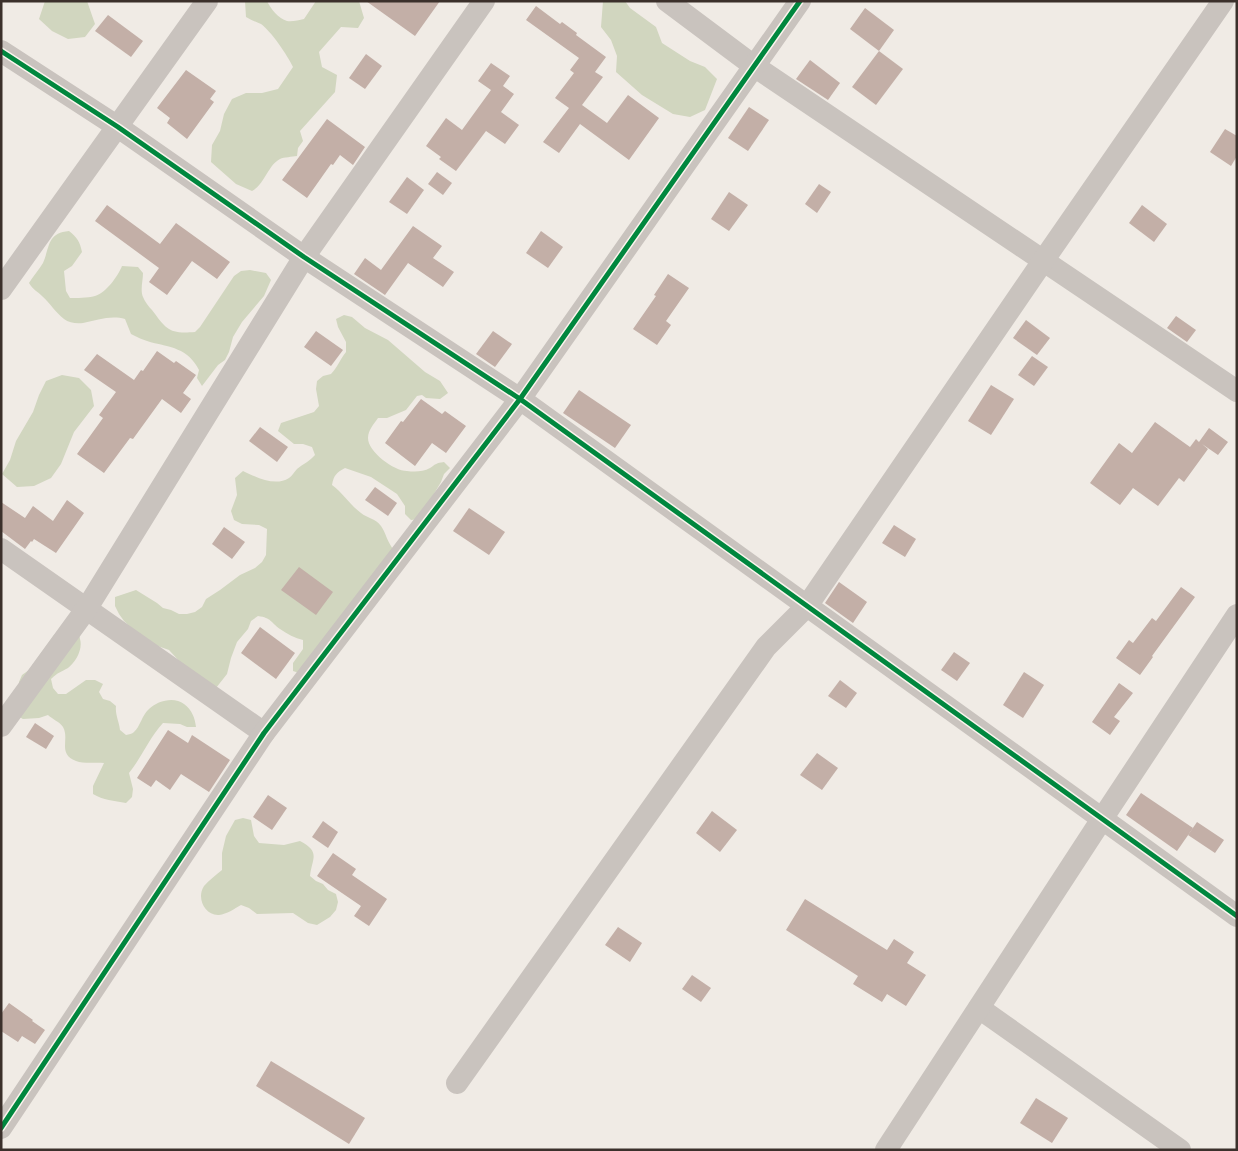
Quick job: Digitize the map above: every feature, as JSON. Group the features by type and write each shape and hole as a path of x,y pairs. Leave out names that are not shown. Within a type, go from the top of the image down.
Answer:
{"street":[{"path":"1,289 207,1"},
{"path":"1,726 87,608 304,257 484,1"},
{"path":"667,1 754,66 1237,391"},
{"path":"1,1128 264,733 520,399 800,1"},
{"path":"458,1083 766,646 807,606 1223,1"},
{"path":"1,51 118,127 304,257 520,399 1237,916"},
{"path":"1,549 264,733"},
{"path":"886,1150 1237,616"},
{"path":"979,1008 1180,1150"}],"green space":[{"path":"45,1 87,1 95,24 85,37 68,39 52,31 39,19"},
{"path":"245,1 267,1 278,16 284,20 291,21 304,19 316,1 359,1 364,18 358,28 341,27 319,52 322,67 337,75 335,92 300,131 303,141 298,148 297,156 282,158 276,162 260,184 252,191 236,184 211,162 212,145 220,131 224,114 232,99 246,93 262,93 278,89 293,67 270,32 261,24 246,17"},
{"path":"603,1 625,1 630,8 656,27 662,43 690,61 705,67 717,79 705,110 690,117 673,114 642,95 616,72 617,56 611,40 601,27"},
{"path":"69,231 78,240 82,252 72,266 64,271 66,291 70,298 95,296 111,284 122,266 138,267 143,273 142,291 145,301 161,322 174,331 195,332 234,276 241,271 250,270 266,273 271,280 264,296 242,322 233,337 225,360 218,365 202,386 197,378 199,370 190,357 184,353 131,334 125,319 109,318 81,323 68,321 61,317 32,287 29,283 43,263 50,242 62,232"},
{"path":"344,315 352,317 365,328 388,340 425,372 440,381 448,393 440,399 426,398 422,395 417,396 406,410 387,418 378,418 368,435 372,449 383,460 402,470 421,471 444,462 450,468 444,474 419,519 411,520 405,514 405,506 397,494 371,477 345,468 337,473 332,485 363,515 379,523 394,550 302,674 293,671 293,663 303,649 303,640 285,633 268,619 258,616 251,621 248,629 237,642 227,674 216,688 181,663 169,650 152,644 137,633 119,614 115,606 115,597 136,590 163,608 179,614 187,614 195,612 202,607 206,599 262,562 266,555 267,529 259,525 242,524 234,520 231,511 237,495 235,478 243,471 266,480 284,481 315,455 312,447 294,444 278,431 281,423 314,412 319,406 316,389 317,381 323,376 331,374 346,352 346,342 336,319"},
{"path":"62,375 79,378 91,390 94,406 74,432 61,464 51,478 34,486 17,487 2,474 10,460 16,441 33,412 46,381"},
{"path":"60,630 76,632 81,643 80,651 74,662 51,679 53,688 58,694 66,694 86,680 95,680 103,684 99,692 103,699 110,701 116,706 120,730 126,735 136,730 149,709 166,700 175,700 184,704 194,717 196,727 163,723 158,729 129,773 133,789 132,797 126,803 105,799 93,794 93,786 104,763 82,762 70,758 65,750 65,732 60,724 48,715 39,718 23,719 14,714 18,707 19,682 22,675 29,670 54,635"},
{"path":"243,818 251,820 254,836 259,843 284,845 300,841 311,849 314,856 310,876 336,894 338,902 336,910 330,917 317,925 308,923 293,913 257,914 241,905 219,915 214,915 206,909 201,896 204,886 222,870 222,853 226,836 235,820"}],"building":[{"path":"366,1 440,1 415,36"},
{"path":"536,6 560,24 562,22 606,57 595,72 603,77 582,105 607,123 628,95 659,118 629,160 580,124 559,153 543,142 569,108 555,98 574,73 570,70 579,58 526,20"},
{"path":"865,8 894,30 879,51 850,29"},
{"path":"108,15 143,41 131,57 95,31"},
{"path":"879,51 903,69 876,105 852,87"},
{"path":"366,54 382,66 365,89 349,78"},
{"path":"810,60 840,83 828,100 796,79"},
{"path":"491,63 510,76 503,86 514,94 501,112 519,125 505,144 486,131 456,171 439,159 441,157 426,146 446,118 462,130 491,90 478,81"},
{"path":"186,70 216,91 210,99 214,102 187,139 167,123 170,118 157,108"},
{"path":"749,107 769,120 748,151 728,138"},
{"path":"327,119 365,147 353,165 340,155 333,165 331,164 307,198 282,180"},
{"path":"1225,129 1237,136 1237,156 1231,166 1210,152"},
{"path":"437,172 452,183 443,195 428,184"},
{"path":"407,177 424,190 407,214 389,202"},
{"path":"819,184 831,192 817,213 805,204"},
{"path":"729,192 748,205 729,231 711,219"},
{"path":"107,205 160,244 176,223 230,262 217,279 192,261 167,295 149,282 159,268 95,221"},
{"path":"1142,205 1167,224 1154,242 1129,223"},
{"path":"413,226 442,246 433,258 454,272 443,287 408,263 385,295 354,274 365,258 381,270"},
{"path":"541,231 563,247 548,268 526,253"},
{"path":"668,274 689,288 666,321 671,325 657,345 633,329 656,296 654,295"},
{"path":"1176,316 1196,330 1187,342 1167,328"},
{"path":"1026,320 1050,338 1037,355 1013,338"},
{"path":"316,331 343,350 331,366 304,347"},
{"path":"493,331 512,344 495,367 476,354"},
{"path":"157,351 196,375 183,393 191,399 181,413 162,399 133,439 130,438 104,473 77,454 103,418 99,415 116,392 84,370 97,354 134,380"},
{"path":"1032,356 1048,367 1034,386 1018,375"},
{"path":"991,385 1014,399 991,435 968,421"},
{"path":"579,390 631,425 615,448 563,413"},
{"path":"421,399 442,414 445,411 466,426 446,453 432,443 415,466 385,443 401,421 403,422"},
{"path":"1155,422 1190,447 1196,439 1199,442 1209,428 1228,442 1218,455 1202,444 1208,449 1184,482 1179,478 1158,506 1133,488 1120,505 1090,483 1119,443 1132,453"},
{"path":"260,427 288,447 277,462 249,441"},
{"path":"375,487 397,503 388,516 365,500"},
{"path":"67,500 84,513 56,553 34,539 25,549 1,531 1,502 25,518 33,506 53,521"},
{"path":"469,508 505,532 489,555 453,531"},
{"path":"894,525 916,539 905,557 882,543"},
{"path":"224,527 245,542 232,559 212,544"},
{"path":"299,567 333,592 316,615 281,590"},
{"path":"839,582 867,602 853,623 825,603"},
{"path":"1181,587 1195,597 1140,675 1116,658 1129,640 1133,643 1152,618 1156,621"},
{"path":"260,627 295,653 276,679 241,653"},
{"path":"954,652 970,663 957,681 941,670"},
{"path":"1024,672 1044,685 1023,718 1003,705"},
{"path":"840,680 857,693 846,708 828,696"},
{"path":"1119,683 1133,693 1114,717 1120,721 1110,735 1092,722"},
{"path":"35,723 54,736 46,749 26,737"},
{"path":"168,730 188,743 192,735 230,760 209,792 181,774 170,790 156,780 151,787 137,778"},
{"path":"817,753 838,768 822,790 800,775"},
{"path":"1141,793 1193,828 1177,851 1126,815"},
{"path":"268,795 287,808 272,830 253,817"},
{"path":"712,811 737,830 720,852 696,833"},
{"path":"323,821 338,832 328,848 312,837"},
{"path":"1197,822 1224,840 1215,853 1188,835"},
{"path":"333,853 356,869 352,875 387,899 369,926 354,916 361,906 317,876"},
{"path":"805,899 887,950 894,939 914,952 907,963 926,975 906,1006 887,994 882,1002 853,984 858,976 786,930"},
{"path":"618,927 642,943 630,962 605,945"},
{"path":"692,975 711,988 701,1002 682,989"},
{"path":"9,1003 45,1030 35,1044 22,1036 18,1042 1,1031 1,1014"},
{"path":"271,1061 365,1118 349,1144 256,1086"},
{"path":"1036,1098 1068,1118 1052,1143 1020,1123"}],"cycle path":[{"path":"1,1128 264,733 520,399 800,1"},
{"path":"1,51 118,127 304,257 520,399 1237,916"}]}
